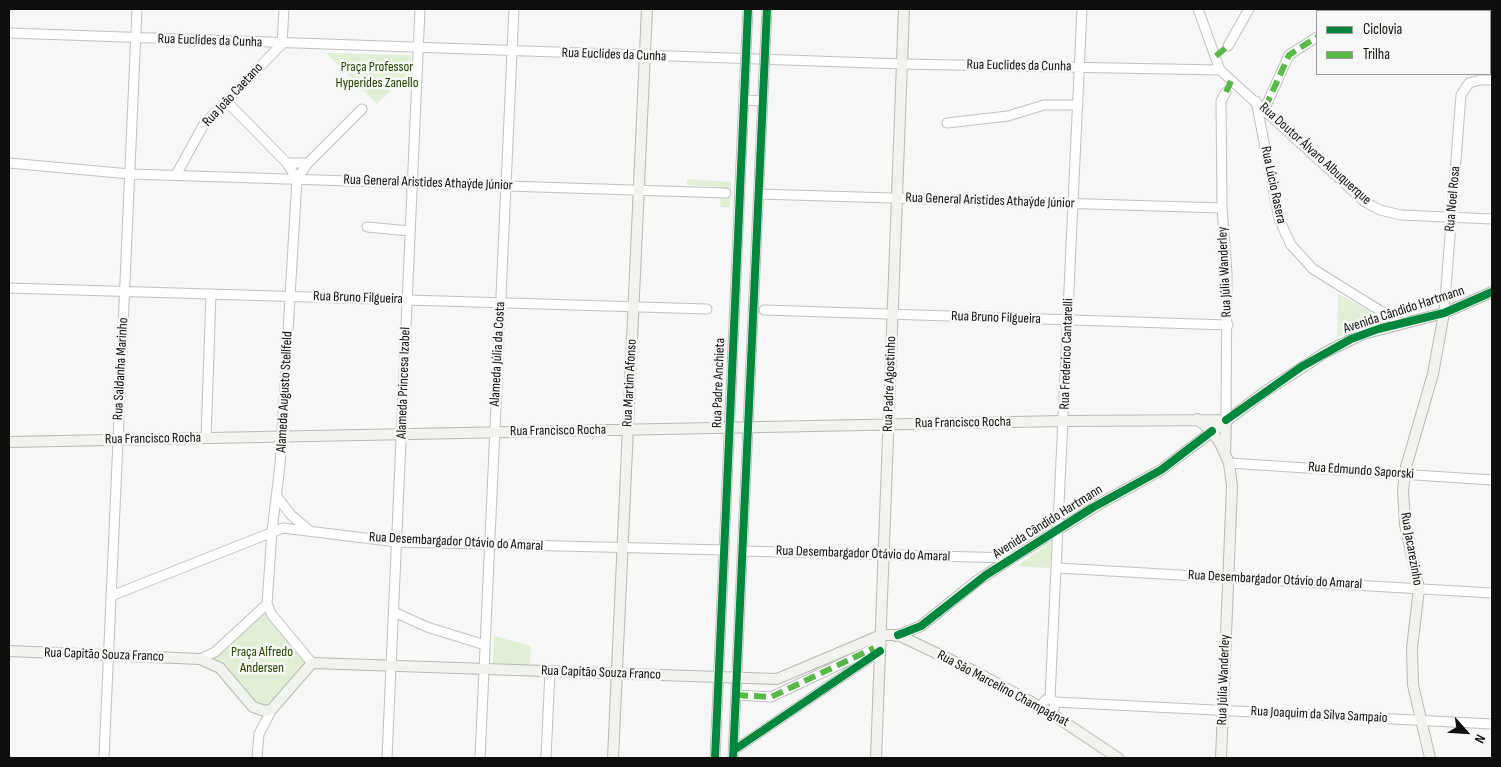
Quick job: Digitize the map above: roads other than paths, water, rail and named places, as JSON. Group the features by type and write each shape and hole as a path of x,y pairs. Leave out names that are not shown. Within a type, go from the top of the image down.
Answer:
{"main road":[{"name":"Rua Martim Afonso","path":"613,758 647,9"},
{"name":"Rua Padre Agostinho","path":"876,758 904,9"},
{"name":"Avenida Cândido Hartmann","path":"898,635 925,624 977,582 1012,558 1161,470 1284,378 1326,352 1362,334 1444,312 1492,292"},
{"name":"Rua Jacarezinho","path":"1430,758 1420,720 1412,672 1418,589 1405,524 1403,501 1405,474 1429,391 1444,312"},
{"path":"1197,419 1212,431"},
{"name":"Rua Francisco Rocha","path":"9,442 889,424 1226,420"},
{"name":"Rua Júlia Wanderley","path":"1221,758 1232,499 1227,458 1226,420"},
{"name":"Rua Júlia Wanderley","path":"1212,431 1227,458"},
{"path":"881,644 898,635"},
{"name":"Rua São Marcelino Champagnat","path":"881,644 898,635 974,671 1046,710 1118,758"},
{"name":"Rua Capitão Souza Franco","path":"312,663 718,678 782,678 881,644"},
{"name":"Rua Capitão Souza Franco","path":"9,652 200,658"},
{"path":"200,658 224,672 252,707 260,711 272,709 312,663"}],"street":[{"name":"Rua Saldanha Marinho","path":"104,758 137,9"},
{"path":"282,44 284,9"},
{"name":"Alameda Princesa Izabel","path":"388,758 420,9"},
{"name":"Alameda Júlia da Costa","path":"480,758 514,9"},
{"name":"Rua Padre Anchieta","path":"715,758 748,9"},
{"path":"734,754 767,9"},
{"name":"Rua Frederico Cantarelli","path":"1046,710 1044,702 1053,700 1082,9"},
{"path":"1198,9 1220,70 1256,100"},
{"path":"1228,46 1249,9"},
{"name":"Rua Euclides da Cunha","path":"9,33 282,44 902,64 1220,70"},
{"path":"1265,108 1289,55 1316,38"},
{"name":"Rua João Caetano","path":"176,175 197,135 226,101 282,44"},
{"name":"Rua Noel Rosa","path":"1444,312 1462,95 1466,86 1474,81 1492,80"},
{"name":"Rua Júlia Wanderley","path":"1226,92 1222,101 1222,208 1227,273 1228,325 1226,420"},
{"path":"744,100 763,101"},
{"name":"Rua Doutor Álvaro Albuquerque","path":"1256,100 1356,195 1372,206 1401,215 1492,219"},
{"name":"Rua Lúcio Rasera","path":"1256,100 1279,219 1292,245 1306,263 1320,275 1400,323"},
{"path":"226,101 287,163 297,179 308,163 362,109"},
{"path":"947,123 1008,116 1044,105 1078,105"},
{"name":"Rua General Aristides Athaýde Júnior","path":"9,163 130,174 726,193"},
{"path":"287,163 308,163"},
{"name":"Alameda Augusto Stellfeld","path":"267,604 272,531 278,498 297,179"},
{"name":"Rua General Aristides Athaýde Júnior","path":"759,194 1222,208"},
{"path":"367,227 410,231"},
{"name":"Rua Bruno Filgueira","path":"9,288 708,309"},
{"path":"206,438 212,294"},
{"name":"Rua Bruno Filgueira","path":"764,310 1228,325"},
{"name":"Rua Edmundo Saporski","path":"1227,458 1492,480"},
{"path":"278,498 291,515 310,531"},
{"name":"Rua Desembargador Otávio do Amaral","path":"111,596 282,528 397,542 724,550"},
{"name":"Rua Desembargador Otávio do Amaral","path":"743,551 1012,558"},
{"name":"Rua Desembargador Otávio do Amaral","path":"1058,568 1492,593"},
{"path":"200,658 216,652 267,604 272,615 312,663"},
{"path":"394,612 427,627 485,645"},
{"path":"736,695 771,697 881,644"},
{"path":"734,754 881,644"},
{"path":"546,758 550,671"},
{"name":"Rua Joaquim da Silva Sampaio","path":"1053,700 1492,724"},
{"path":"257,758 259,734 272,709"}],"park label":[{"name":"Praça Professor Hyperides Zanello","path":"377,76"},
{"name":"Praça Alfredo Andersen","path":"262,660"}]}
